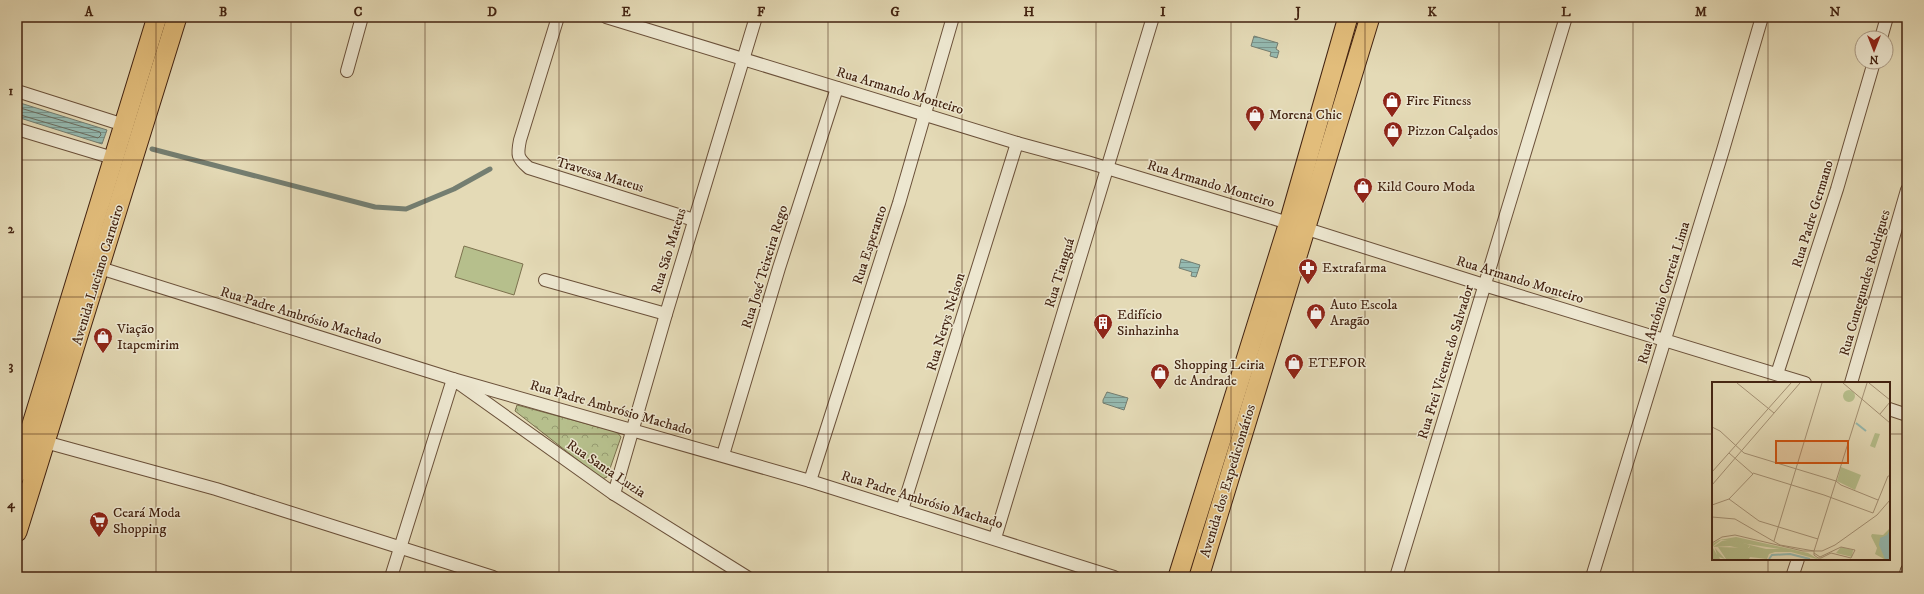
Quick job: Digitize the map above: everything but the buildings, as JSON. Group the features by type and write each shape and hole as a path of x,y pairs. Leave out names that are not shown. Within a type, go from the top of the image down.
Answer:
{"main road":[{"name":"Avenida Luciano Carneiro","path":"17,473 122,129 158,17"},
{"name":"Avenida Luciano Carneiro","path":"17,532 177,17"},
{"name":"Avenida dos Expedicionários","path":"1178,577 1289,223 1348,17"},
{"name":"Avenida dos Expedicionários","path":"1199,577 1370,17"}],"street":[{"path":"347,71 362,17"},
{"name":"Travessa Mateus","path":"558,17 520,140 517,152 520,160 529,168 694,220"},
{"name":"Rua Armando Monteiro","path":"606,17 837,88 924,113 1017,143 1107,168 1289,223 1484,285 1802,382"},
{"name":"Rua São Mateus","path":"614,494 666,314 756,17"},
{"name":"Rua Esperanto","path":"810,481 899,203 953,17"},
{"name":"Rua Tianguá","path":"995,538 1153,17"},
{"name":"Rua Frei Vicente do Salvador","path":"1396,577 1566,17"},
{"name":"Rua Antônio Correia Lima","path":"1592,577 1762,17"},
{"path":"1883,30 1887,17"},
{"name":"Rua Padre Germano","path":"1777,374 1837,189 1872,70"},
{"name":"Rua José Teixeira Rego","path":"723,455 777,276 837,88"},
{"path":"17,91 122,129"},
{"path":"17,129 114,155"},
{"name":"Rua Nerys Nelson","path":"902,510 1017,143"},
{"name":"Rua Cunegundes Rodrigues","path":"1851,382 1907,190"},
{"name":"Rua Padre Ambrósio Machado","path":"100,268 453,379 810,481 995,538 1114,577"},
{"path":"545,280 666,314"},
{"path":"391,577 453,379"},
{"name":"Rua Santa Luzia","path":"453,379 614,494 747,577"},
{"path":"1890,409 1907,415"},
{"path":"45,442 216,489 400,549 493,577"},
{"path":"1792,577 1798,560"},
{"path":"1905,577 1907,570"}],"green space":[{"path":"464,246 523,264 514,295 455,277"},
{"path":"517,405 617,432 621,437 607,477 602,479 515,411"}],"water":[{"path":"1254,36 1278,43 1276,49 1279,51 1277,58 1270,56 1271,52 1251,46"},
{"path":"17,102 107,130 102,144 17,117"},
{"path":"1181,259 1200,265 1196,277 1191,276 1192,272 1179,268"},
{"path":"1107,392 1128,398 1124,410 1103,403"}],"waterway":[{"path":"152,149 375,207 406,209 454,189 490,169"}],"place":[{"name":"Fire Fitness","path":"1392,118"},
{"name":"Morena Chic","path":"1255,132"},
{"name":"Pizzon Calçados","path":"1393,148"},
{"name":"Kild Couro Moda","path":"1363,204"},
{"name":"Extrafarma","path":"1308,285"},
{"name":"Auto Escola Aragão","path":"1316,330"},
{"name":"Edifício Sinhazinha","path":"1103,340"},
{"name":"Viação Itapemirim","path":"103,354"},
{"name":"ETEFOR","path":"1294,380"},
{"name":"Shopping Leiria de Andrade","path":"1160,390"},
{"name":"Ceará Moda Shopping","path":"99,538"}]}
